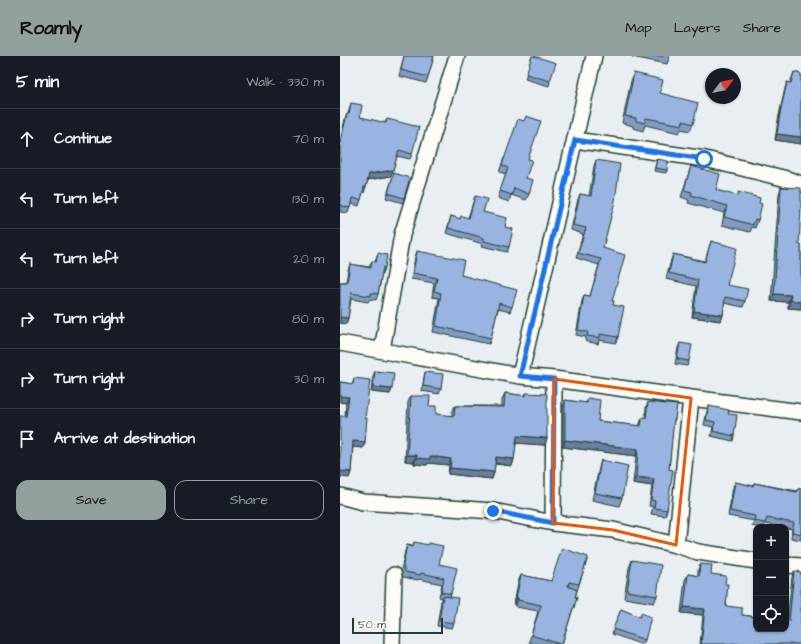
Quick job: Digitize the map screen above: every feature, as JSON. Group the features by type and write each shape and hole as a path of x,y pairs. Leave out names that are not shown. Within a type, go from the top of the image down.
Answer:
{"street":[{"path":"382,350 402,235 458,56"},
{"path":"520,376 594,56"},
{"path":"575,140 704,159 787,179 801,184"},
{"path":"340,343 520,376 554,379 801,412"},
{"path":"553,523 554,379"},
{"path":"676,545 691,398"},
{"path":"340,496 363,502 493,511 553,523 613,530 676,545 698,552 753,561"},
{"path":"789,565 801,566"},
{"path":"392,644 394,575"}],"highlighted area":[{"path":"554,379 691,398 676,545 613,530 553,523"}],"building":[{"path":"404,56 434,56 428,77 401,70"},
{"path":"532,56 556,63 550,81 526,74"},
{"path":"794,72 801,74 801,137 777,134 787,82 791,83"},
{"path":"634,73 663,80 660,93 698,103 693,124 683,121 682,125 646,118 645,123 636,121 636,118 625,116"},
{"path":"351,103 362,105 360,117 386,123 387,119 419,127 412,154 399,150 393,170 369,174 361,200 352,198 350,208 340,205 340,144"},
{"path":"526,116 541,121 528,159 532,160 526,178 533,180 529,194 514,188 512,195 500,191 508,168 502,165 518,119 524,121"},
{"path":"657,159 668,161 667,170 655,168"},
{"path":"596,160 620,164 615,201 603,248 625,255 612,301 614,301 613,305 624,307 618,337 600,334 600,338 587,336 588,332 578,330 584,295 590,296 601,259 578,253 586,228 573,225 580,194 591,196"},
{"path":"691,166 720,174 716,190 738,196 738,192 760,198 759,203 762,204 758,220 755,219 753,225 724,217 727,206 691,195 692,192 684,190"},
{"path":"394,173 410,178 404,198 388,193"},
{"path":"781,187 801,188 799,244 801,244 801,302 790,300 791,295 774,294"},
{"path":"475,196 487,199 483,212 507,218 505,227 513,229 509,247 484,241 484,238 448,228 451,216 460,219 461,216 469,218"},
{"path":"711,241 737,248 727,285 748,289 745,301 725,297 723,315 694,311 698,280 669,273 673,254 705,262"},
{"path":"417,251 464,260 461,275 517,290 512,307 499,303 491,338 436,326 441,293 434,291 437,278 413,273"},
{"path":"378,253 387,255 378,294 371,293 371,296 351,293 348,318 340,317 340,282 347,282 350,264 371,268 372,261 376,262"},
{"path":"680,343 692,345 689,361 677,359"},
{"path":"375,371 394,373 392,389 373,387"},
{"path":"425,372 443,374 441,389 423,386"},
{"path":"354,378 370,380 365,418 367,418 365,442 353,441 351,472 340,471 340,416 346,416 349,397 340,396 340,382 353,384"},
{"path":"505,393 526,396 526,393 547,394 547,438 517,436 514,459 496,457 494,472 450,468 451,459 430,456 430,459 416,458 417,455 407,455 411,396 430,396 429,406 436,406 436,414 454,416 455,406 504,407"},
{"path":"588,398 600,400 598,421 641,426 642,418 646,418 648,402 677,405 674,419 669,469 673,470 667,510 654,508 655,501 651,500 654,479 636,477 638,449 565,440 565,400 587,403"},
{"path":"709,406 729,410 728,414 737,415 734,436 713,431 715,422 706,420"},
{"path":"601,460 628,466 622,498 595,493"},
{"path":"735,482 753,486 754,483 797,492 798,489 801,489 801,534 792,532 794,523 767,518 765,523 754,521 755,516 730,511"},
{"path":"414,542 443,546 439,564 457,568 451,594 441,592 444,578 421,573 420,575 405,572 403,565 407,545 413,547"},
{"path":"562,548 588,557 579,584 569,582 568,586 577,590 575,597 577,597 562,644 560,644 531,635 541,605 518,600 518,598 516,598 521,575 551,581"},
{"path":"632,560 661,565 657,596 627,591"},
{"path":"700,564 712,565 711,574 726,576 725,584 728,584 726,606 742,608 742,615 753,617 753,632 789,632 794,571 801,572 801,644 701,644 705,609 684,607 688,574 699,576"},
{"path":"443,596 458,598 454,623 439,621"},
{"path":"621,609 640,617 641,613 651,617 645,640 613,629"}],"route":[{"path":"493,511 553,523 554,379 520,376 575,140 704,159"}]}
